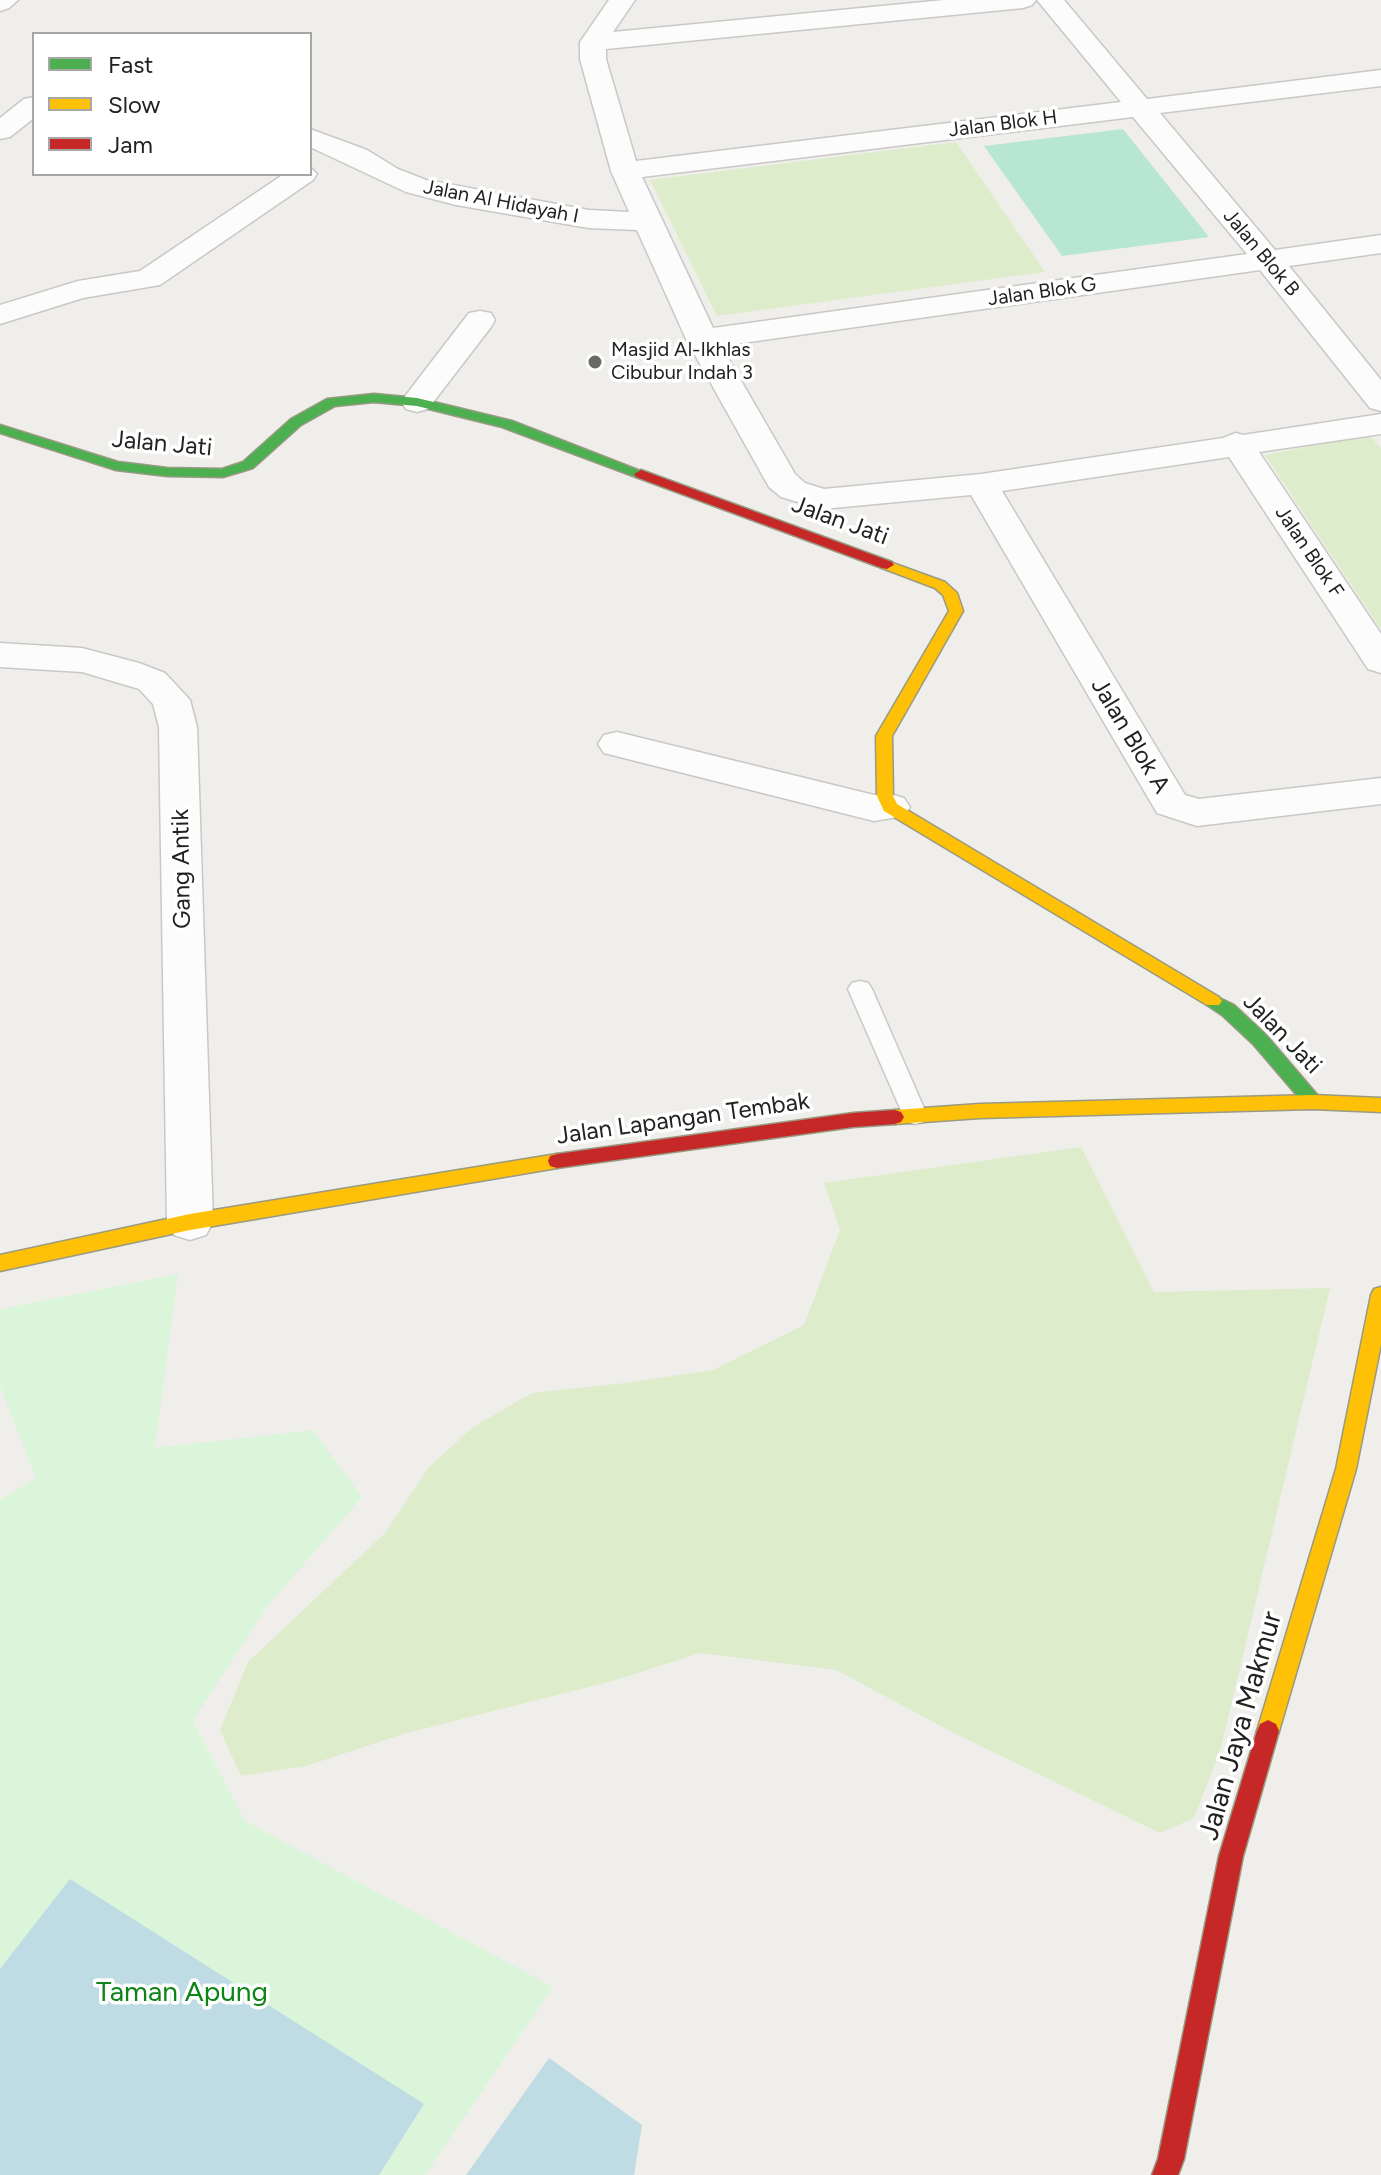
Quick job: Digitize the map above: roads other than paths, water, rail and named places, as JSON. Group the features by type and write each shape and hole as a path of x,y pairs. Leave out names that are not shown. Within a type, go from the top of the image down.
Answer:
{"street":[{"path":"622,0 593,42 593,59 625,171 702,339 781,480 805,496 822,499 981,484 1236,443 1381,424"},
{"path":"593,42 937,5 1023,0"},
{"name":"Jalan Blok B","path":"1050,0 1269,261 1381,401"},
{"name":"Jalan Blok H","path":"625,171 1381,78"},
{"path":"0,131 32,107"},
{"name":"Jalan Al Hidayah I","path":"312,138 416,186 498,204 606,221 648,222"},
{"path":"312,168 338,149"},
{"path":"0,315 78,290 149,279 300,176"},
{"name":"Jalan Blok G","path":"702,339 1381,244"},
{"path":"417,402 480,320"},
{"name":"Jalan Jati","path":"0,429 116,466 167,472 223,473 248,465 296,422 332,402 374,398 417,402 507,424 918,575 950,593 956,603 955,618 898,707 884,736 885,796 890,807 1228,1010 1260,1040 1313,1102"},
{"name":"Jalan Blok F","path":"1236,443 1381,661"},
{"name":"Jalan Blok A","path":"981,484 1171,804 1197,813 1381,791"},
{"name":"Gang Antik","path":"0,655 82,660 126,671 152,681 171,700 178,727 190,1222"},
{"path":"617,744 874,808 890,807"},
{"name":"Jalan Lapangan Tembak","path":"0,1263 190,1222 612,1152 915,1115 1313,1102 1381,1105"},
{"name":"Jalan Jaya Makmur","path":"1165,2175 1171,2159 1231,1856 1346,1469 1381,1295"}],"lane":[{"path":"860,989 915,1115"}],"water":[{"path":"70,1879 424,2104 379,2175 0,2175 0,1969"},
{"path":"549,2058 642,2125 634,2175 466,2175"}],"place":[{"name":"Masjid Al-Ikhlas Cibubur Indah 3","path":"595,362"}],"park label":[{"name":"Taman Apung","path":"182,1993"}]}
